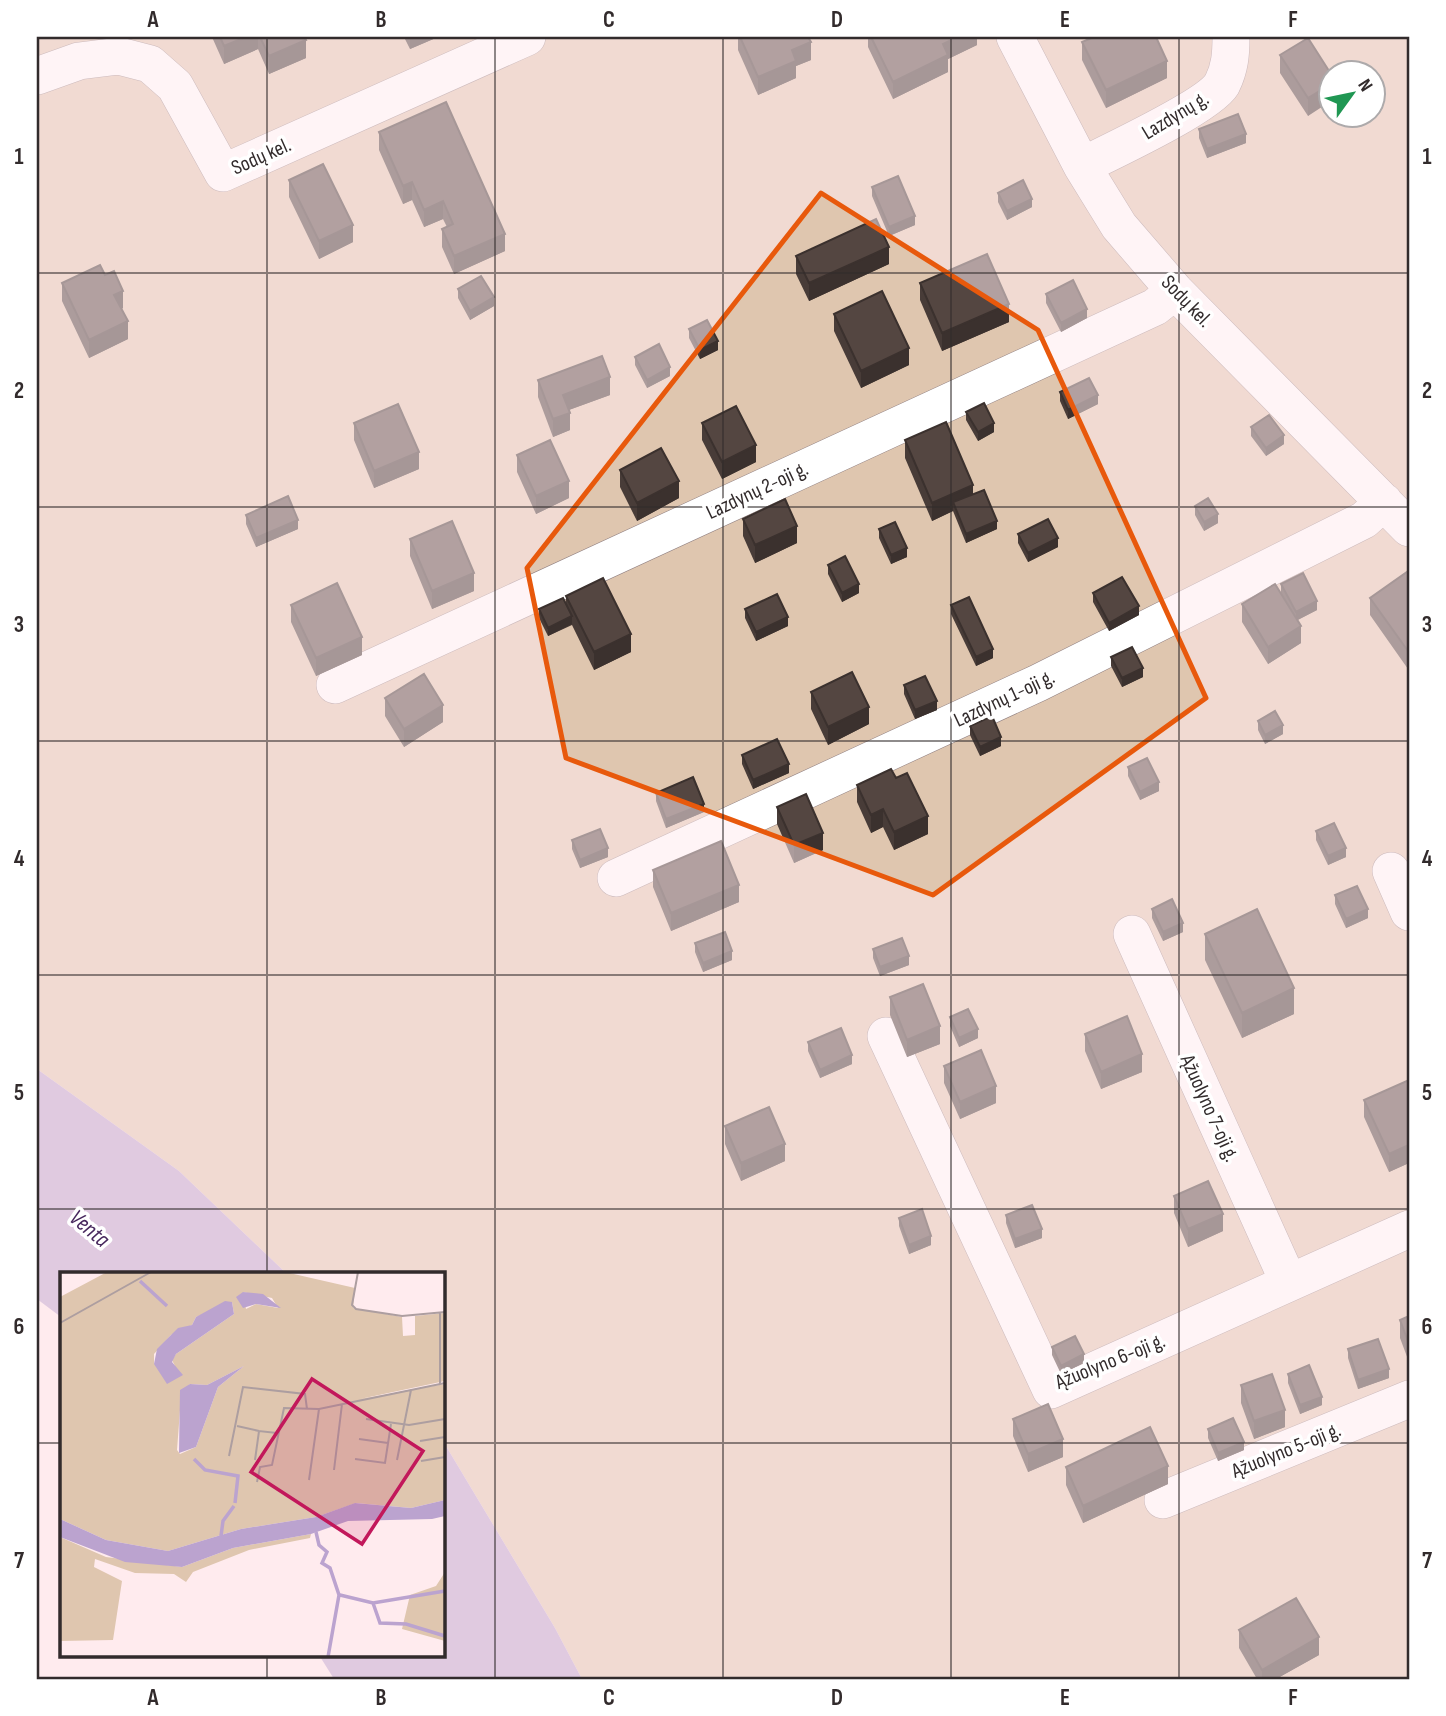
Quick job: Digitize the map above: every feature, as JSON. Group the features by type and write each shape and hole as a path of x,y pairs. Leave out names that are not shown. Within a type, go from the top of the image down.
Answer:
{"street":[{"name":"Sodų kel.","path":"37,76 79,61 119,56 150,64 175,86 223,173 527,37"},
{"name":"Sodų kel.","path":"1015,37 1082,166 1119,226 1175,291 1397,515"},
{"name":"Lazdynų g.","path":"1082,166 1196,107 1220,87 1231,62 1231,37"},
{"name":"Lazdynų 2-oji g.","path":"335,685 1155,307 1175,291"},
{"name":"Lazdynų 1-oji g.","path":"616,878 1038,683 1364,520 1397,515"},
{"path":"1391,871 1409,912"},
{"name":"Ąžuolyno 7-oji g.","path":"1132,934 1289,1283"},
{"name":"Ąžuolyno 6-oji g.","path":"886,1036 1051,1391 1409,1229"},
{"name":"Ąžuolyno 5-oji g.","path":"1163,1500 1409,1399"}],"highlighted area":[{"path":"821,193 1038,330 1206,698 933,895 566,758 527,568"}],"shaded area":[{"path":"37,37 1409,37 1409,1679 582,1679 555,1628 444,1443 444,1272 285,1272 179,1171 37,1069"}],"water":[{"name":"Venta","path":"37,1069 179,1171 285,1272 60,1272 60,1316 37,1299"},
{"path":"444,1443 555,1628 582,1679 334,1679 320,1656 444,1656"}],"building":[{"path":"220,37 246,37 224,46"},
{"path":"260,37 304,37 306,40 269,56"},
{"path":"740,37 808,37 811,42 792,50 796,61 758,77"},
{"path":"871,37 958,37 943,44 948,55 893,82"},
{"path":"1094,37 1156,37 1167,61 1106,90 1082,42"},
{"path":"1308,38 1322,60 1316,60 1316,93 1308,98 1280,55"},
{"path":"446,102 505,234 454,256 442,229 453,224 443,201 424,210 412,182 403,186 379,132"},
{"path":"1238,114 1246,134 1207,149 1199,129"},
{"path":"323,164 353,225 319,241 289,180"},
{"path":"898,176 915,216 889,227 872,187"},
{"path":"1023,180 1032,199 1007,211 998,193"},
{"path":"876,219 889,247 809,283 796,256"},
{"path":"987,254 1009,304 942,333 920,283"},
{"path":"100,265 105,275 114,271 123,291 114,295 128,321 89,340 62,283"},
{"path":"481,276 494,297 470,311 458,289"},
{"path":"1073,280 1087,309 1061,323 1046,294"},
{"path":"882,291 909,348 861,371 834,314"},
{"path":"707,320 718,341 700,350 689,329"},
{"path":"659,344 670,367 647,380 635,357"},
{"path":"602,356 610,377 563,395 570,413 553,419 538,380"},
{"path":"1089,378 1098,395 1068,410 1060,392"},
{"path":"984,403 994,423 978,432 966,412"},
{"path":"398,404 419,452 374,471 354,423"},
{"path":"736,406 756,445 722,462 702,423"},
{"path":"1269,415 1284,435 1266,448 1251,427"},
{"path":"946,422 973,485 932,503 905,440"},
{"path":"550,440 569,481 536,496 517,455"},
{"path":"661,448 679,481 637,503 620,470"},
{"path":"984,490 997,521 966,534 953,502"},
{"path":"288,496 298,520 256,538 246,515"},
{"path":"1208,498 1218,514 1204,522 1195,506"},
{"path":"785,499 797,526 755,545 743,519"},
{"path":"1048,519 1058,538 1028,553 1018,534"},
{"path":"452,521 474,573 432,591 410,539"},
{"path":"895,522 907,548 891,555 879,529"},
{"path":"845,556 859,584 842,593 828,565"},
{"path":"1407,572 1409,575 1408,651 1370,598"},
{"path":"1303,573 1317,601 1296,612 1281,584"},
{"path":"1122,577 1139,606 1109,623 1093,593"},
{"path":"603,578 631,634 594,652 566,596"},
{"path":"337,583 362,637 316,658 291,605"},
{"path":"1275,584 1301,626 1268,647 1242,604"},
{"path":"777,594 788,617 756,632 745,609"},
{"path":"969,597 993,649 976,657 951,605"},
{"path":"563,598 572,616 548,628 539,609"},
{"path":"1132,647 1143,668 1122,678 1111,657"},
{"path":"852,672 869,707 828,727 811,692"},
{"path":"424,674 443,705 404,729 385,698"},
{"path":"925,676 937,701 915,710 904,685"},
{"path":"1275,711 1283,725 1265,735 1258,721"},
{"path":"992,716 1001,737 980,747 970,726"},
{"path":"777,739 789,764 753,780 742,755"},
{"path":"1147,758 1159,782 1140,792 1128,767"},
{"path":"891,769 896,778 907,773 928,816 894,832 883,809 871,815 857,785"},
{"path":"693,777 704,804 666,819 656,793"},
{"path":"806,794 823,833 794,845 777,807"},
{"path":"1334,823 1346,848 1328,856 1316,831"},
{"path":"600,829 608,848 580,860 572,840"},
{"path":"721,841 739,885 671,913 653,870"},
{"path":"1357,886 1368,909 1346,919 1335,895"},
{"path":"1172,899 1183,923 1163,932 1152,909"},
{"path":"1257,909 1294,988 1242,1013 1205,934"},
{"path":"725,932 732,951 703,963 695,943"},
{"path":"902,938 909,956 880,967 873,949"},
{"path":"923,984 940,1026 907,1040 890,997"},
{"path":"968,1009 978,1029 959,1038 950,1017"},
{"path":"1127,1016 1142,1054 1101,1072 1085,1034"},
{"path":"841,1028 852,1055 820,1070 808,1042"},
{"path":"981,1050 996,1086 960,1102 944,1066"},
{"path":"1409,1080 1409,1145 1389,1154 1364,1100"},
{"path":"769,1107 785,1144 741,1163 725,1126"},
{"path":"1208,1181 1223,1214 1188,1229 1174,1196"},
{"path":"1032,1205 1042,1229 1015,1239 1006,1215"},
{"path":"922,1209 931,1236 909,1245 899,1218"},
{"path":"1409,1316 1409,1344 1400,1320"},
{"path":"1075,1336 1084,1354 1061,1366 1052,1347"},
{"path":"1378,1339 1389,1369 1358,1380 1348,1349"},
{"path":"1309,1365 1322,1397 1300,1405 1288,1374"},
{"path":"1272,1374 1285,1410 1254,1421 1241,1385"},
{"path":"1048,1404 1063,1439 1028,1454 1013,1419"},
{"path":"1233,1418 1244,1442 1218,1453 1208,1429"},
{"path":"1150,1427 1168,1466 1083,1506 1066,1467"},
{"path":"1296,1598 1319,1637 1262,1670 1239,1630"}]}
